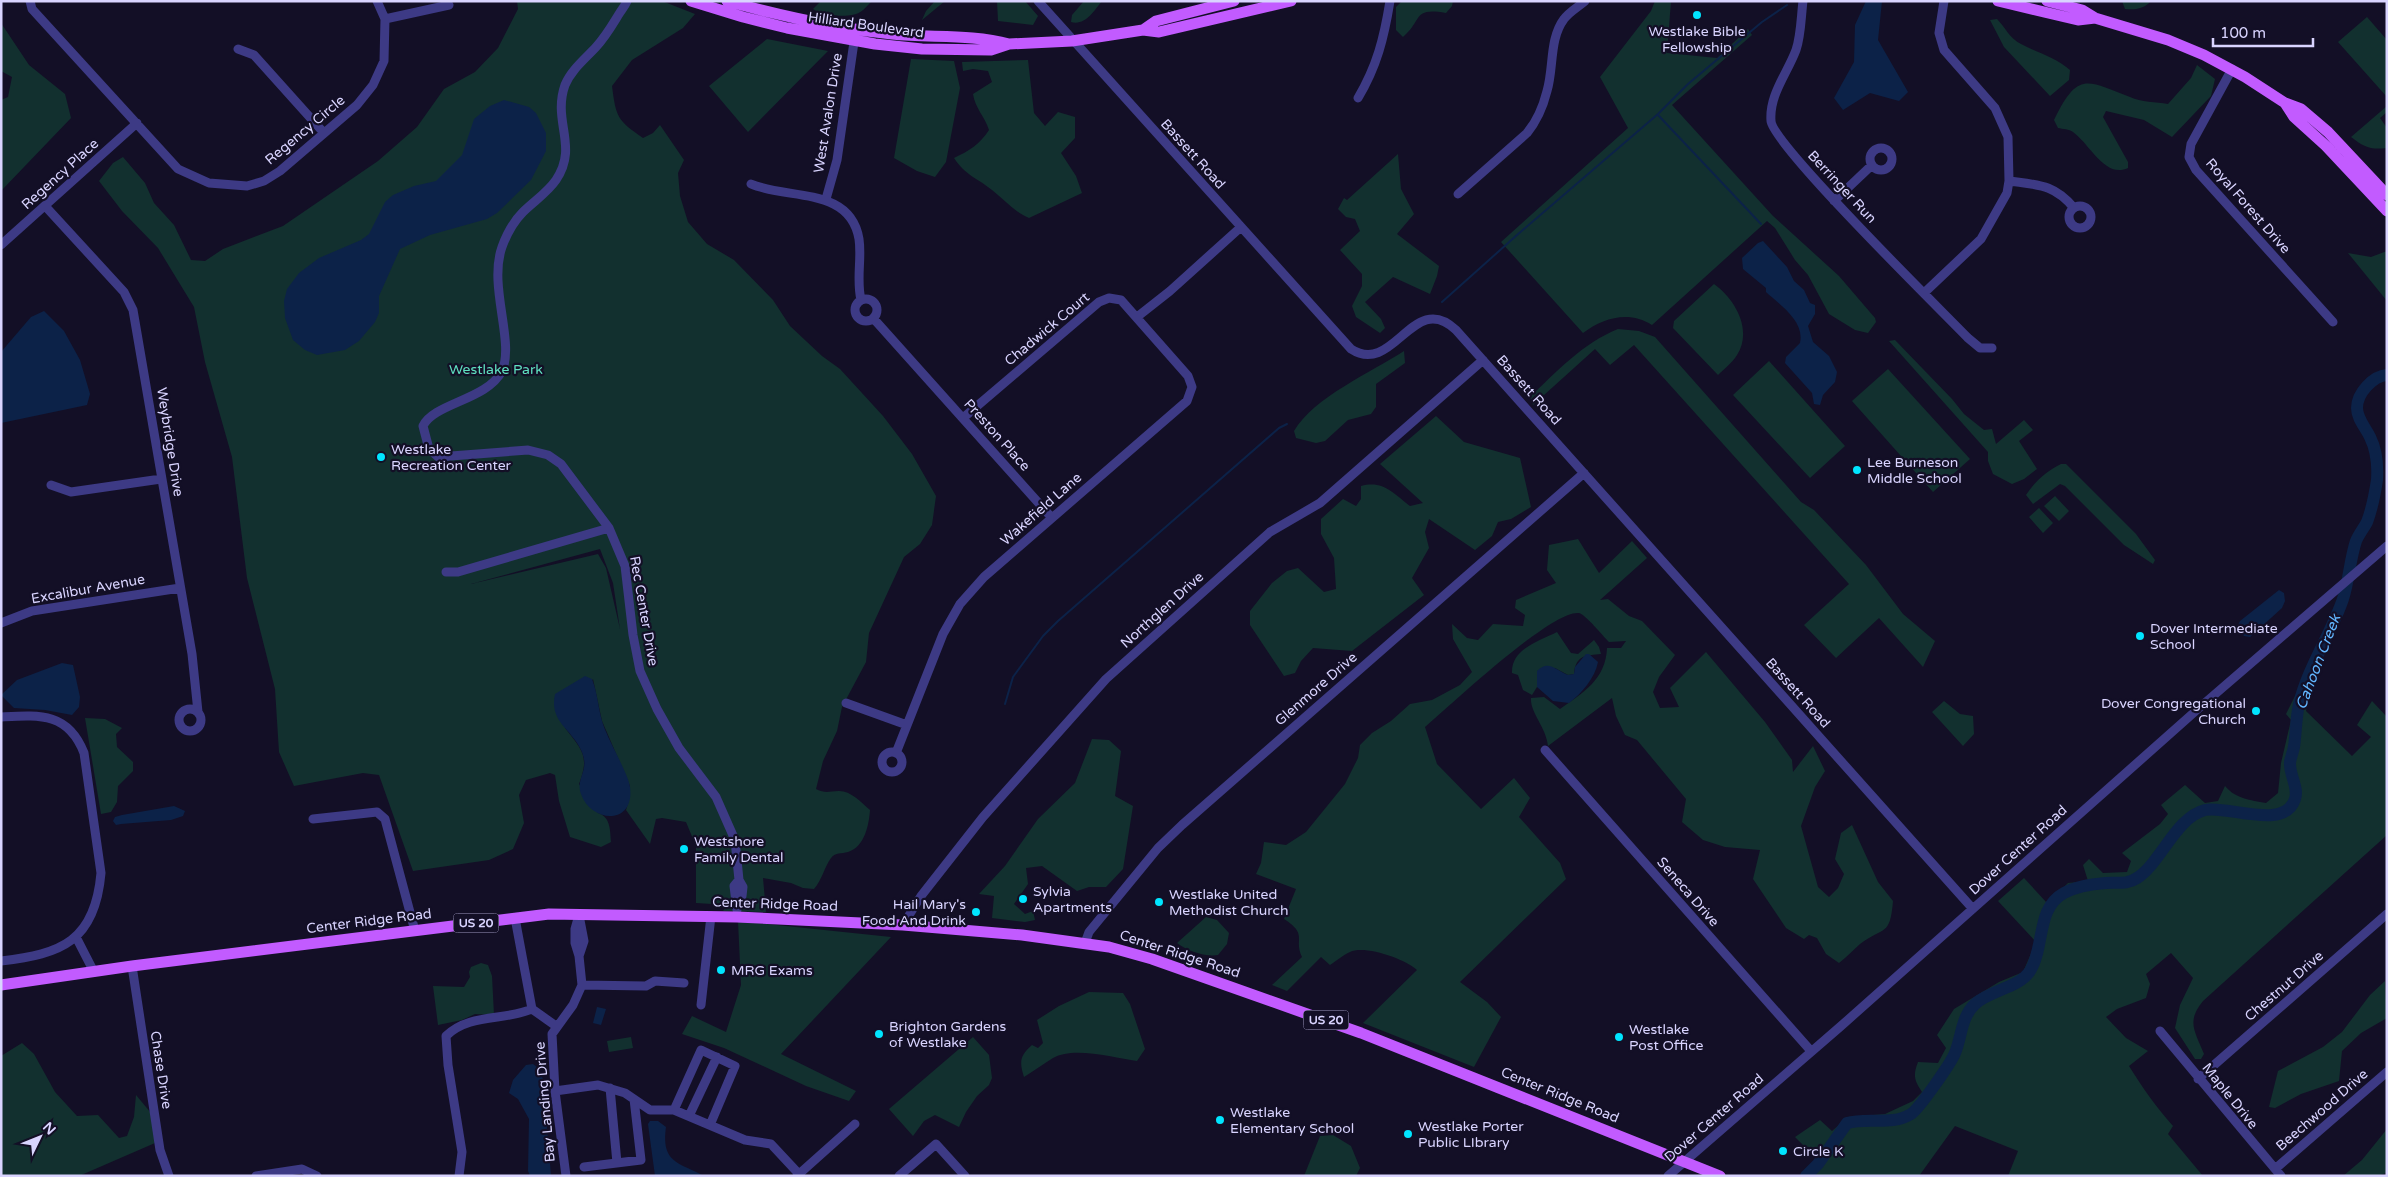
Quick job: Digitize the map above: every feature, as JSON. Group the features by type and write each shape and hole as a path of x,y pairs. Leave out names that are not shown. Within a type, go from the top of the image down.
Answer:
{"main road":[{"name":"Hilliard Boulevard","path":"691,1 743,17 855,35 992,40 1010,44 1072,41 1143,30 1159,32 1291,1"},
{"name":"Hilliard Boulevard","path":"726,1 855,35"},
{"name":"Hilliard Boulevard","path":"1143,30 1156,21 1234,1"},
{"path":"1998,1 2078,20 2095,18"},
{"path":"2047,1 2082,10 2095,18 2168,40 2232,69 2285,103 2301,109 2328,132 2387,195"},
{"path":"2285,103 2294,117 2326,146 2387,211"},
{"name":"Center Ridge Road","path":"1,985 132,966 549,914 711,916 737,911 1022,935 1109,947 1143,956 1352,1029 1720,1176"}],"street":[{"name":"Regency Circle","path":"30,1 32,9 178,169 209,183 247,186 264,181 280,171 357,105 373,85 384,61 385,19 377,1"},
{"name":"Rec Center Drive","path":"620,12 621,1"},
{"name":"Rec Center Drive","path":"627,1 612,30 574,69 565,84 560,118 567,149 563,166 556,181 522,212 502,247 498,264 498,289 506,358 502,370 488,387 426,420 423,426 429,449 438,457 528,450 548,455 561,464 609,528 625,566 633,636 640,671 661,717 679,748 716,797 735,840 739,880 734,886 737,911"},
{"name":"Bassett Road","path":"1038,1 1072,41 1354,351 1364,355 1378,353 1416,324 1433,319 1454,328 1973,909"},
{"path":"1358,98 1373,72 1386,26 1390,1"},
{"path":"1458,194 1527,134 1535,124 1548,90 1555,39 1565,18 1585,1"},
{"name":"Berringer Run","path":"1803,1 1796,48 1773,98 1771,123 1779,138 1834,201 1924,293 1980,348 1992,348"},
{"path":"1924,293 1981,239 2007,193 2009,181 2008,137 1995,108 1944,50 1939,33 1944,1"},
{"path":"385,19 449,5"},
{"name":"West Avalon Drive","path":"826,199 837,160 855,35"},
{"path":"238,49 254,55 324,133"},
{"name":"Royal Forest Drive","path":"2232,69 2191,144 2189,157 2196,170 2334,322"},
{"name":"Regency Place","path":"1,245 138,123"},
{"path":"1834,201 1872,165"},
{"path":"2009,181 2046,186 2063,194 2074,208"},
{"path":"751,184 762,189 826,199 841,208 856,226 859,240 858,276 861,300 856,306 857,316 866,321 873,318 876,312 876,305 870,300 861,300"},
{"name":"Weybridge Drive","path":"46,206 124,292 133,310 192,654 198,712"},
{"path":"1137,317 1170,292 1241,227"},
{"name":"Chadwick Court","path":"963,418 1099,302 1109,298 1121,300 1137,317"},
{"name":"Wakefield Lane","path":"896,753 943,634 960,604 984,577 1187,401 1192,388 1188,376 1137,317"},
{"name":"Preston Place","path":"873,318 1052,518"},
{"name":"Northglen Drive","path":"903,925 921,896 983,816 1106,679 1270,532 1320,503 1483,360"},
{"name":"Glenmore Drive","path":"1084,943 1098,920 1158,848 1182,825 1584,473"},
{"path":"51,485 71,492 161,479"},
{"path":"446,572 458,572 609,528"},
{"name":"Dover Center Road","path":"1668,1176 2204,704 2387,546"},
{"name":"Excalibur Avenue","path":"1,623 32,611 180,588"},
{"path":"846,703 907,725"},
{"path":"1,717 38,715 53,718 67,728 78,740 84,753 101,873 99,893 94,910 76,938 60,949 36,957 1,961"},
{"name":"Seneca Drive","path":"1545,750 1811,1051"},
{"path":"313,819 377,812 385,820 415,931"},
{"name":"Chestnut Drive","path":"2198,1079 2387,914"},
{"path":"579,915 584,941 579,956 582,985 646,986 655,981 684,983"},
{"path":"701,1004 711,916"},
{"path":"459,1176 462,1152 448,1065 446,1036 455,1028 473,1021 521,1014 532,1009 515,918"},
{"path":"76,938 94,972"},
{"name":"Chase Drive","path":"132,966 160,1150 169,1176"},
{"name":"Bay Landing Drive","path":"566,1176 551,1045 552,1034 556,1026 573,1005 582,985"},
{"name":"Bay Landing Drive","path":"532,1009 556,1026"},
{"name":"Maple Drive","path":"2160,1032 2278,1173"},
{"path":"674,1110 701,1050 735,1066 710,1125"},
{"path":"689,1116 717,1057"},
{"name":"Beechwood Drive","path":"2278,1173 2387,1072"},
{"path":"555,1091 598,1085 625,1092 650,1110 674,1110 746,1140 771,1144 798,1175 855,1124"},
{"path":"610,1088 617,1163"},
{"path":"584,1167 641,1160 634,1099"},
{"path":"899,1176 936,1144 965,1176"},
{"path":"256,1176 302,1169 317,1176"}],"green space":[{"name":"Westlake Park","path":"517,1 662,1 695,14 683,28 632,60 612,86 619,117 628,127 643,138 653,133 660,125 684,160 678,173 680,196 688,222 707,244 734,260 773,300 790,326 822,356 840,369 883,416 912,454 936,496 932,525 920,544 904,557 869,633 866,662 842,707 837,731 823,761 816,789 825,792 843,791 856,798 870,810 865,834 854,849 837,854 831,858 814,889 763,878 766,912 723,911 728,905 696,903 696,846 686,822 662,818 656,819 650,844 626,810 630,786 602,721 593,679 565,728 580,748 584,760 579,784 598,813 608,821 611,842 601,847 570,837 559,801 555,775 550,773 526,780 519,795 524,823 513,849 489,860 413,871 379,775 363,773 294,786 279,752 275,689 247,578 232,457 205,362 194,307 158,248 122,211 99,181 113,163 123,157 145,183 154,203 174,225 191,260 205,261 223,249 283,226 378,161 417,127 444,89 475,72 498,48 518,9","holes":["600,549 613,583 620,629 606,568 598,554 471,584"]},
{"path":"821,1 872,1 858,13 843,16 826,14 813,9"},
{"path":"935,1 945,1 922,20 926,11"},
{"path":"997,1 1025,1 1038,16 1033,25 998,21"},
{"path":"1084,1 1102,1 1085,20 1076,23 1071,22 1072,15"},
{"path":"1402,1 1453,1 1452,6 1446,13 1423,13 1403,37 1396,30 1396,7"},
{"path":"1655,1 1671,1 1667,53 1717,58 1748,29 1752,35 1672,105 1773,216 1839,276 1875,318 1876,322 1868,333 1855,330 1829,314 1808,275 1795,260 1775,228 1767,221 1652,325 1634,318 1616,318 1599,323 1583,333 1501,242 1628,128 1600,77 1651,11"},
{"path":"2122,1 2151,1 2139,8 2125,9"},
{"path":"2367,17 2387,40 2387,97 2338,42"},
{"path":"1997,19 2017,42 2052,58 2070,70 2069,80 2050,96 2004,47 1990,20"},
{"path":"1,23 29,65 65,94 71,118 1,191 1,100 8,97 12,77 1,71"},
{"path":"767,39 828,51 748,132 709,86"},
{"path":"911,59 954,61 960,88 946,162 935,177 917,171 894,158"},
{"path":"1028,60 1034,113 1045,126 1058,112 1075,117 1075,138 1061,153 1076,176 1082,193 1029,218 1014,209 992,190 967,173 954,158 974,147 989,130 973,94 992,82 988,71 973,69 963,71 962,62"},
{"path":"2197,65 2215,79 2211,96 2172,137 2144,120 2106,111 2103,117 2128,162 2128,168 2112,169 2105,165 2079,137 2071,131 2058,128 2054,120 2070,93 2084,84 2103,87 2134,99 2168,104 2191,78"},
{"path":"2387,106 2387,112 2380,118 2387,128 2387,148 2376,149 2368,147 2351,137"},
{"path":"1398,154 1401,189 1414,214 1397,234 1439,266 1430,294 1393,277 1365,302 1381,319 1385,328 1380,333 1356,317 1352,306 1362,286 1362,274 1340,250 1360,231 1355,219 1346,217 1338,209 1344,198 1347,200"},
{"path":"2387,251 2387,301 2348,253 2371,257"},
{"path":"1714,284 1722,290 1735,306 1743,335 1737,355 1718,375 1673,328 1674,321"},
{"path":"1618,329 1639,331 1655,337 1801,502 1814,510 1866,565 1903,614 1935,641 1923,667 1879,618 1836,658 1804,625 1849,584 1634,345 1610,365 1595,349 1533,405 1530,397 1560,368 1593,342"},
{"path":"1895,340 1964,414 1984,430 1992,429 1996,444 2024,420 2033,430 2019,441 2037,469 2024,479 2012,484 1993,474 1988,461 1988,452 1889,341"},
{"path":"1404,351 1405,363 1376,384 1376,407 1371,414 1348,420 1325,441 1316,443 1296,438 1294,431 1315,407 1329,396"},
{"path":"1769,361 1845,446 1810,478 1733,395"},
{"path":"1888,369 1970,459 1933,492 1852,401"},
{"path":"1436,416 1464,442 1520,458 1531,507 1511,519 1498,522 1492,536 1475,550 1429,519 1425,532 1429,548 1412,578 1424,595 1352,651 1313,648 1301,661 1295,673 1284,676 1250,625 1250,611 1272,583 1287,571 1298,568 1324,592 1336,589 1334,558 1321,534 1321,519 1343,499 1356,506 1361,499 1361,486 1382,486 1393,492 1410,506 1423,503 1380,464"},
{"path":"2061,464 2066,464 2136,534 2155,560 2153,564 2124,545 2065,486 2060,484 2033,504 2026,495 2029,490 2042,477"},
{"path":"2055,496 2069,511 2059,521 2044,506"},
{"path":"2039,508 2053,523 2043,533 2029,517"},
{"path":"1578,539 1599,573 1632,541 1647,558 1600,600 1608,599 1629,616 1642,621 1675,655 1659,677 1653,692 1660,708 1679,707 1670,688 1706,652 1765,722 1792,760 1793,772 1813,746 1825,771 1815,787 1801,826 1818,887 1829,897 1838,888 1844,874 1835,859 1841,833 1852,825 1878,882 1893,901 1888,926 1860,944 1839,963 1826,954 1817,938 1809,935 1804,939 1786,928 1753,879 1760,850 1725,847 1703,840 1682,822 1686,799 1637,740 1625,735 1616,716 1612,698 1548,746 1547,739 1531,704 1531,698 1544,697 1560,709 1585,691 1598,677 1606,659 1607,648 1621,648 1626,641 1609,642 1590,621 1579,613 1566,616 1547,626 1525,642 1425,727 1437,764 1481,809 1514,778 1530,798 1519,817 1560,863 1566,879 1460,982 1487,1002 1501,1017 1474,1067 1363,1023 1417,970 1385,954 1357,950 1347,953 1330,965 1321,957 1287,991 1272,985 1302,957 1298,933 1292,924 1284,919 1296,889 1256,874 1261,863 1264,842 1286,845 1306,832 1345,784 1358,758 1360,745 1372,733 1391,721 1410,704 1432,700 1460,685 1472,672 1453,639 1452,624 1467,638 1478,640 1493,624 1523,626 1525,615 1515,608 1516,600 1556,583 1547,570 1549,545"},
{"path":"1557,632 1571,653 1578,654 1594,640 1601,654 1579,659 1574,674 1568,675 1555,668 1537,671 1537,687 1532,695 1523,690 1518,675 1512,673 1513,665 1516,658 1527,647"},
{"path":"2302,682 2310,691 2306,711 2352,756 2371,737 2357,725 2372,701 2387,717 2387,835 2203,1001 2193,1021 2195,1033 2204,1054 2201,1059 2195,1059 2175,1028 2180,1005 2193,978 2171,953 2146,974 2150,984 2146,998 2117,1009 2106,1017 2126,1038 2148,1051 2129,1066 2149,1097 2173,1126 2168,1134 2203,1176 2008,1176 2018,1151 1955,1126 1919,1176 1805,1176 1817,1159 1795,1137 1820,1120 1832,1131 1848,1117 1885,1114 1913,1101 1922,1092 1915,1077 1918,1062 1938,1063 1946,1048 1937,1035 1954,1009 1999,982 2023,972 2036,942 1998,901 2024,878 2047,903 2068,883 2088,881 2083,865 2089,859 2103,873 2127,872 2131,861 2122,853 2160,824 2168,814 2161,805 2185,785 2205,803 2218,801 2225,786 2234,794 2249,800 2266,803 2278,793 2281,763 2291,720 2286,714"},
{"path":"1944,701 1960,714 1973,716 1974,734 1963,746 1932,712"},
{"path":"85,718 105,719 122,728 116,734 117,747 133,762 133,771 118,786 117,802 111,812 101,814"},
{"path":"1092,739 1109,740 1121,751 1115,796 1133,806 1123,869 1106,887 1089,887 1077,891 1042,866 1026,868 1028,884 1014,904 1025,914 1033,911 1035,920 1025,922 992,918 994,896 979,894 1005,866 1038,819 1075,783"},
{"path":"1206,917 1217,920 1229,933 1227,944 1218,955 1196,953 1177,943"},
{"path":"738,921 891,937 781,1054 856,1091 849,1101 806,1086 724,1048 682,1034 692,1016 726,1032 741,985"},
{"path":"481,963 488,965 492,976 494,1015 475,1014 462,1020 438,1025 433,986 464,987 470,977 471,967"},
{"path":"2385,981 2387,1018 2361,1033 2342,1051 2339,1081 2301,1094 2275,1108 2269,1107 2278,1071 2323,1047 2342,1032 2370,995"},
{"path":"1089,992 1123,993 1130,1004 1145,1049 1137,1061 1094,1054 1072,1053 1053,1058 1024,1077 1021,1063 1025,1052 1032,1045 1038,1048 1043,1043 1037,1020 1059,1006"},
{"path":"631,1037 633,1048 609,1052 607,1041"},
{"path":"973,1037 989,1055 992,1078 989,1085 977,1096 959,1127 935,1115 924,1121 913,1136 889,1109"},
{"path":"22,1043 34,1054 55,1092 77,1116 98,1115 119,1138 127,1136 134,1117 136,1095 151,1113 155,1143 79,1176 1,1176 1,1056"},
{"path":"2387,1129 2387,1173 2376,1176 2343,1176 2362,1160"},
{"path":"1333,1135 1351,1146 1360,1168 1356,1176 1304,1176 1320,1136"}],"water":[{"path":"1866,1 1882,1 1878,40 1908,92 1899,101 1870,93 1843,110 1834,98 1854,62 1855,25"},
{"path":"504,100 529,107 536,113 546,133 546,151 531,180 497,213 487,219 430,235 400,249 379,296 379,313 375,322 359,341 345,350 317,355 305,350 293,340 285,318 284,301 287,289 299,273 319,258 361,240 369,234 385,202 393,195 414,186 436,181 462,155 474,119 490,106"},
{"path":"1763,241 1787,267 1794,281 1804,290 1810,303 1815,305 1815,314 1808,326 1813,342 1829,356 1837,372 1835,382 1823,395 1820,405 1814,404 1812,393 1785,363 1786,357 1800,343 1801,335 1799,328 1790,314 1766,292 1766,288 1743,269 1742,258 1758,243"},
{"path":"44,311 64,331 80,360 90,394 87,405 1,423 1,352 31,317"},
{"path":"2279,590 2284,593 2285,601 2282,608 2250,637 2244,636 2237,627 2240,621"},
{"path":"1586,654 1589,654 1598,662 1594,674 1579,695 1569,703 1553,701 1537,687 1537,671 1541,668 1549,666 1568,675 1574,674 1575,667"},
{"path":"62,663 73,665 80,697 79,707 72,715 45,710 14,708 1,695 17,680"},
{"path":"585,676 592,679 603,724 630,787 630,800 626,809 619,814 611,816 602,815 586,804 580,788 584,769 584,757 577,742 562,724 555,711 555,694"},
{"path":"174,806 185,811 183,816 171,820 116,825 113,821 115,817 122,815"},
{"path":"597,1007 606,1009 601,1025 593,1023"},
{"path":"533,1064 538,1068 543,1079 551,1176 530,1176 528,1171 529,1119 518,1099 509,1093 513,1080 526,1065"},
{"path":"650,1121 658,1121 666,1127 666,1148 673,1160 704,1176 655,1176 648,1124"}],"waterway":[{"path":"1442,302 1658,114 1688,84 1762,22 1787,5"},
{"path":"1658,115 1761,224"},
{"name":"Cahoon Creek","path":"1806,1176 1818,1164 1847,1123 1855,1121 1888,1121 1904,1118 1921,1104 1955,1053 1964,1021 1970,1009 1981,999 2012,985 2025,977 2030,971 2035,961 2049,908 2064,893 2079,887 2101,883 2126,882 2137,878 2153,862 2185,822 2195,814 2205,810 2215,809 2268,815 2280,814 2289,808 2296,794 2290,762 2294,747 2299,704 2308,677 2343,599 2354,548 2357,538 2369,517 2377,480 2376,453 2370,437 2358,416 2358,402 2363,391 2371,382 2376,378 2387,375"},
{"path":"1005,704 1013,677 1043,636 1058,621 1279,428 1287,424"}],"place":[{"name":"Westlake Bible Fellowship","path":"1697,15"},
{"name":"Westlake Recreation Center","path":"381,457"},
{"name":"Lee Burneson Middle School","path":"1857,470"},
{"name":"Dover Intermediate School","path":"2140,636"},
{"name":"Dover Congregational Church","path":"2256,711"},
{"name":"Westshore Family Dental","path":"684,849"},
{"name":"Sylvia Apartments","path":"1023,899"},
{"name":"Westlake United Methodist Church","path":"1159,902"},
{"name":"Hail Mary's Food And Drink","path":"976,912"},
{"name":"MRG Exams","path":"721,970"},
{"name":"Brighton Gardens of Westlake","path":"879,1034"},
{"name":"Westlake Post Office","path":"1619,1037"},
{"name":"Westlake Elementary School","path":"1220,1120"},
{"name":"Westlake Porter Public LIbrary","path":"1408,1134"},
{"name":"Circle K","path":"1783,1151"}]}
